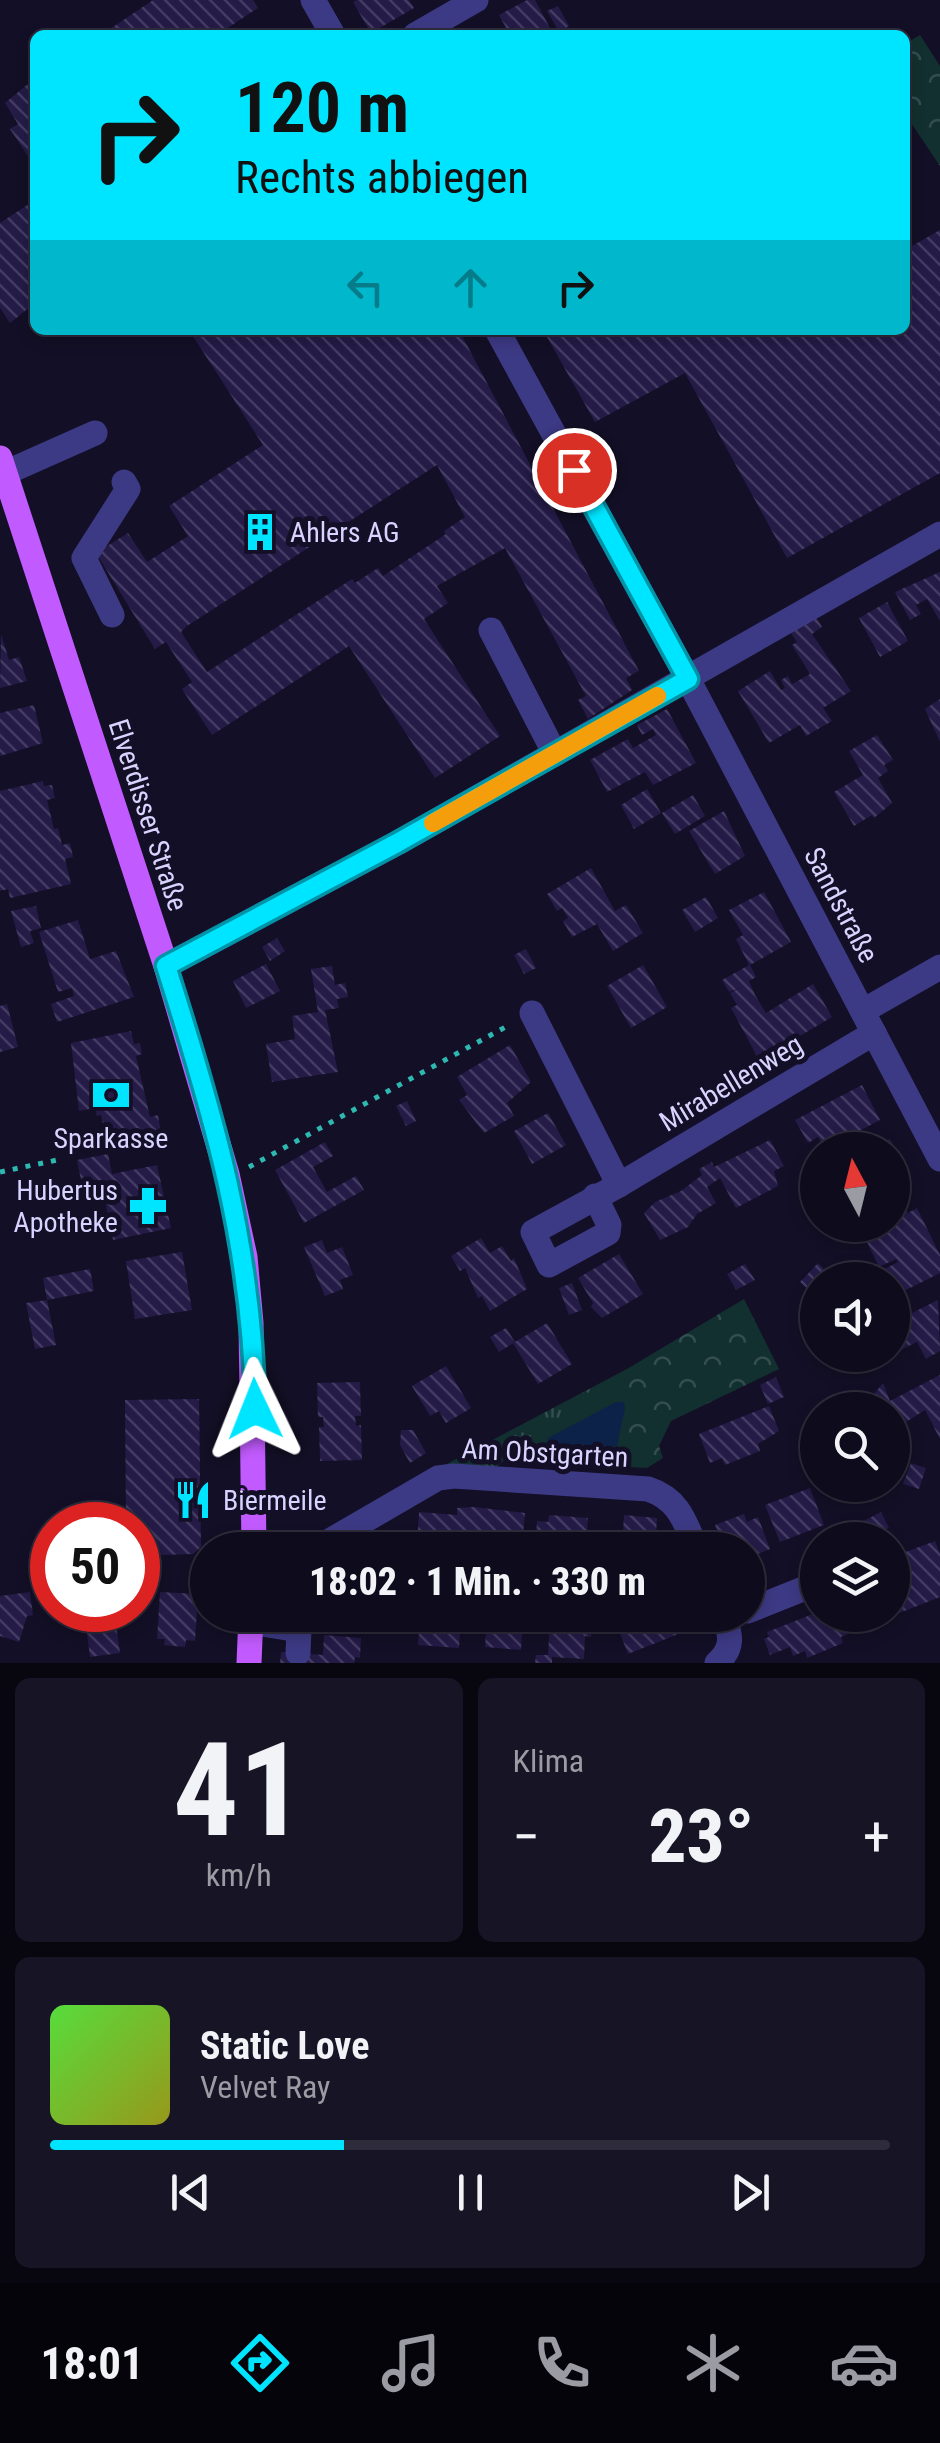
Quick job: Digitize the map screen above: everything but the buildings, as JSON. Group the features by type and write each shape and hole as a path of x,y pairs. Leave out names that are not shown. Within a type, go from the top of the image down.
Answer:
{"main road":[{"name":"Elverdisser Straße","path":"2,465 166,966 226,1174 245,1257 252,1324 254,1532"},
{"path":"249,1663 250,1632"}],"street":[{"path":"313,0 330,30"},
{"path":"424,30 476,0"},
{"name":"Sandstraße","path":"500,335 688,679 940,1159"},
{"path":"2,465 95,433"},
{"path":"112,615 84,558 128,490 124,482"},
{"path":"166,966 555,754 940,534"},
{"path":"491,630 555,754"},
{"name":"Mirabellenweg","path":"595,1196 619,1185 868,1022 940,967"},
{"path":"532,1013 619,1185"},
{"name":"Am Obstgarten","path":"345,1532 438,1478 454,1476 648,1489 667,1495 679,1508 689,1532"},
{"path":"765,1603 800,1591"},
{"path":"298,1653 299,1632"},
{"path":"716,1663 728,1654 732,1632"}],"path":[{"path":"226,1174 258,1164 532,1013"},
{"path":"0,1172 62,1159"}],"green space":[{"path":"920,35 940,66 940,166 910,121 910,41"},
{"path":"744,1299 779,1369 671,1421 659,1446 663,1458 647,1468 627,1467 627,1369"},
{"path":"627,1369 627,1467 503,1461 492,1470 441,1467"}],"water":[{"path":"616,1402 624,1402 625,1408 617,1446 546,1444 548,1438"}],"slow traffic":[{"path":"433,823 657,696"}],"place":[{"name":"Ahlers AG","path":"260,532"},
{"name":"Sparkasse","path":"111,1095"},
{"name":"Hubertus Apotheke","path":"148,1206"},
{"name":"Biermeile","path":"193,1500"}],"route":[{"path":"255,1409 245,1257 215,1130 166,966 397,843 688,679 574,470"}]}
